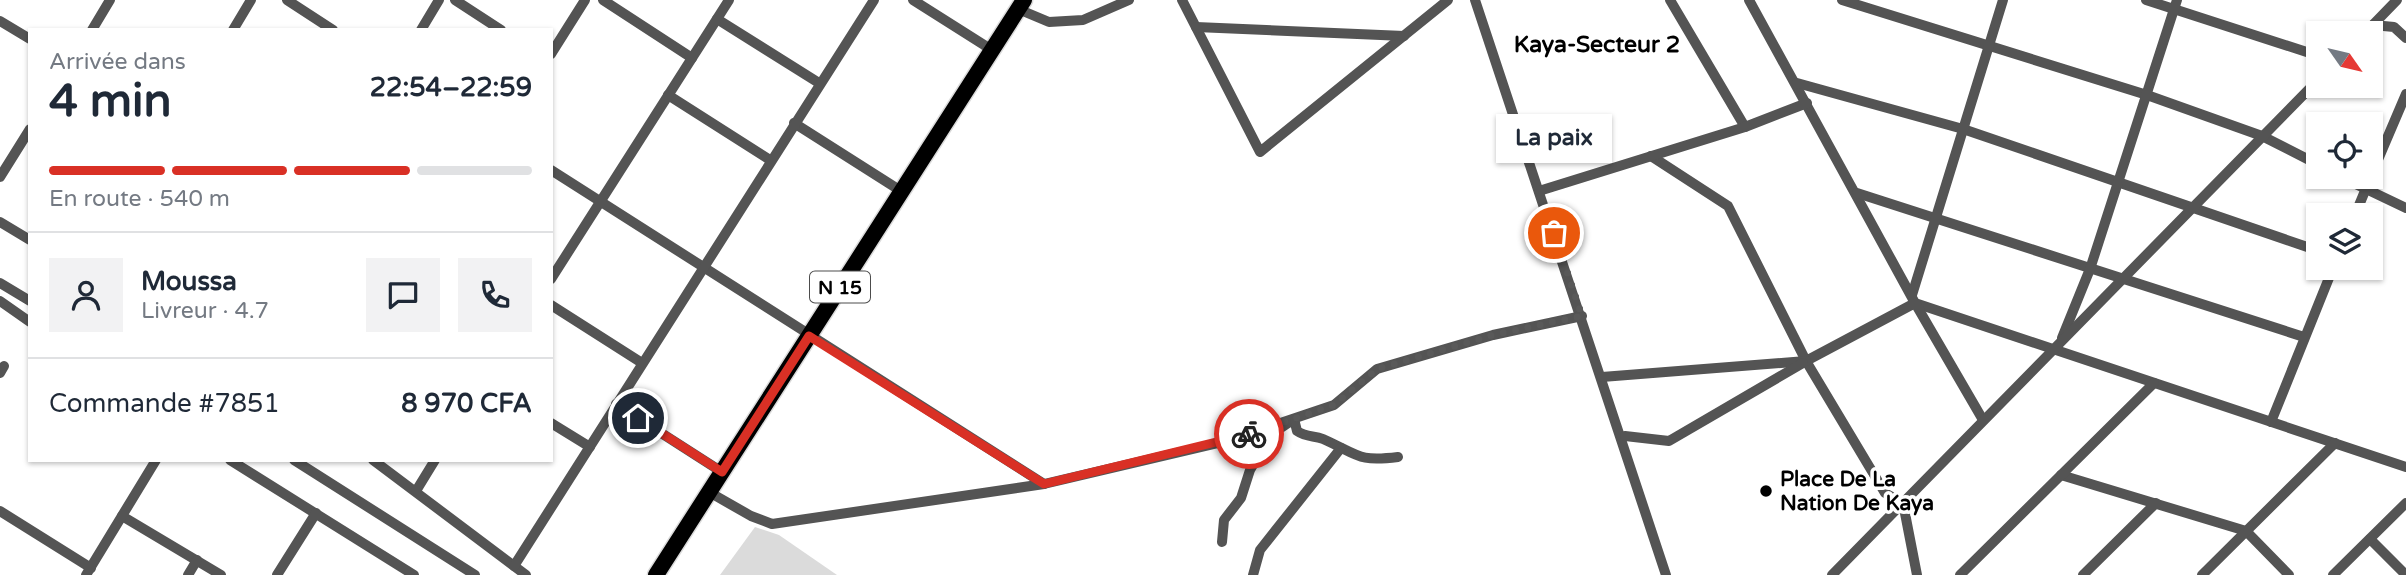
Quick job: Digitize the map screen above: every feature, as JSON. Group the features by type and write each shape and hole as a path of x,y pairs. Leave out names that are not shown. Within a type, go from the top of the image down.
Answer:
{"main road":[{"name":"N 15","path":"656,575 1021,5"}],"street":[{"path":"93,28 110,0"},
{"path":"234,28 251,0"},
{"path":"287,0 331,28"},
{"path":"422,28 439,0"},
{"path":"455,0 498,28"},
{"path":"553,51 585,0"},
{"path":"603,0 692,58"},
{"path":"553,276 729,0"},
{"path":"514,566 874,0"},
{"path":"913,0 992,50"},
{"path":"1021,5 1049,22 1083,20 1129,0"},
{"path":"1182,0 1260,152 1448,0"},
{"path":"1475,0 1666,575"},
{"path":"1670,0 1745,127"},
{"path":"1749,0 1983,420"},
{"path":"1842,0 2147,95 2262,135 2306,158"},
{"path":"1625,436 1669,442 1914,299 1935,219 2003,0"},
{"path":"2146,0 2176,5 2306,51"},
{"path":"2377,21 2397,0"},
{"path":"2058,345 2090,269 2176,5"},
{"path":"717,19 819,83"},
{"path":"0,21 28,38"},
{"path":"1196,27 1404,36"},
{"path":"2384,28 2393,27 2406,38"},
{"path":"1797,83 1963,128 2306,246"},
{"path":"1832,575 2306,92"},
{"path":"2383,148 2406,94"},
{"path":"668,95 770,160"},
{"path":"1539,191 1745,127 1807,103"},
{"path":"794,123 901,191"},
{"path":"0,177 28,133"},
{"path":"1651,156 1728,206 1806,361 1885,493 1903,503 1917,575"},
{"path":"553,171 1044,484"},
{"path":"2360,203 2365,190 2406,208"},
{"path":"1857,193 2304,337"},
{"path":"0,222 28,239"},
{"path":"2271,422 2328,280"},
{"path":"0,283 28,300"},
{"path":"1914,299 2058,345 2154,383 2406,467"},
{"path":"0,302 28,321"},
{"path":"553,306 642,363"},
{"path":"709,492 751,516 772,524 1044,484 1227,441 1334,405 1377,369 1493,335 1582,316"},
{"path":"1602,377 1806,361"},
{"path":"1960,575 2154,383"},
{"path":"616,404 722,472"},
{"path":"1294,419 1297,431 1306,437 1319,437 1367,460 1398,457"},
{"path":"1222,542 1224,520 1241,498 1250,470 1270,435 1294,419"},
{"path":"553,424 590,447"},
{"path":"2202,575 2335,443"},
{"path":"1253,575 1260,550 1341,448"},
{"path":"0,511 88,571 155,462"},
{"path":"233,462 414,575"},
{"path":"297,462 475,575"},
{"path":"376,462 526,575"},
{"path":"416,491 434,462"},
{"path":"2061,475 2246,531 2289,575"},
{"path":"2083,575 2156,503"},
{"path":"2333,575 2406,503"},
{"path":"278,575 316,513"},
{"path":"122,516 221,575"},
{"path":"2370,538 2406,575"},
{"path":"188,575 197,560"}],"shaded area":[{"path":"755,527 779,535 837,575 720,575"}],"way so far":[{"path":"1249,434 1334,405 1377,369 1493,335 1582,316 1554,233"}],"place":[{"name":"La paix","path":"1554,233"},
{"name":"Place De La Nation De Kaya","path":"1766,491"}],"district":[{"name":"Kaya-Secteur 2","path":"1597,44"}],"route":[{"path":"638,418 722,472 809,336 1044,484 1249,434"}]}
